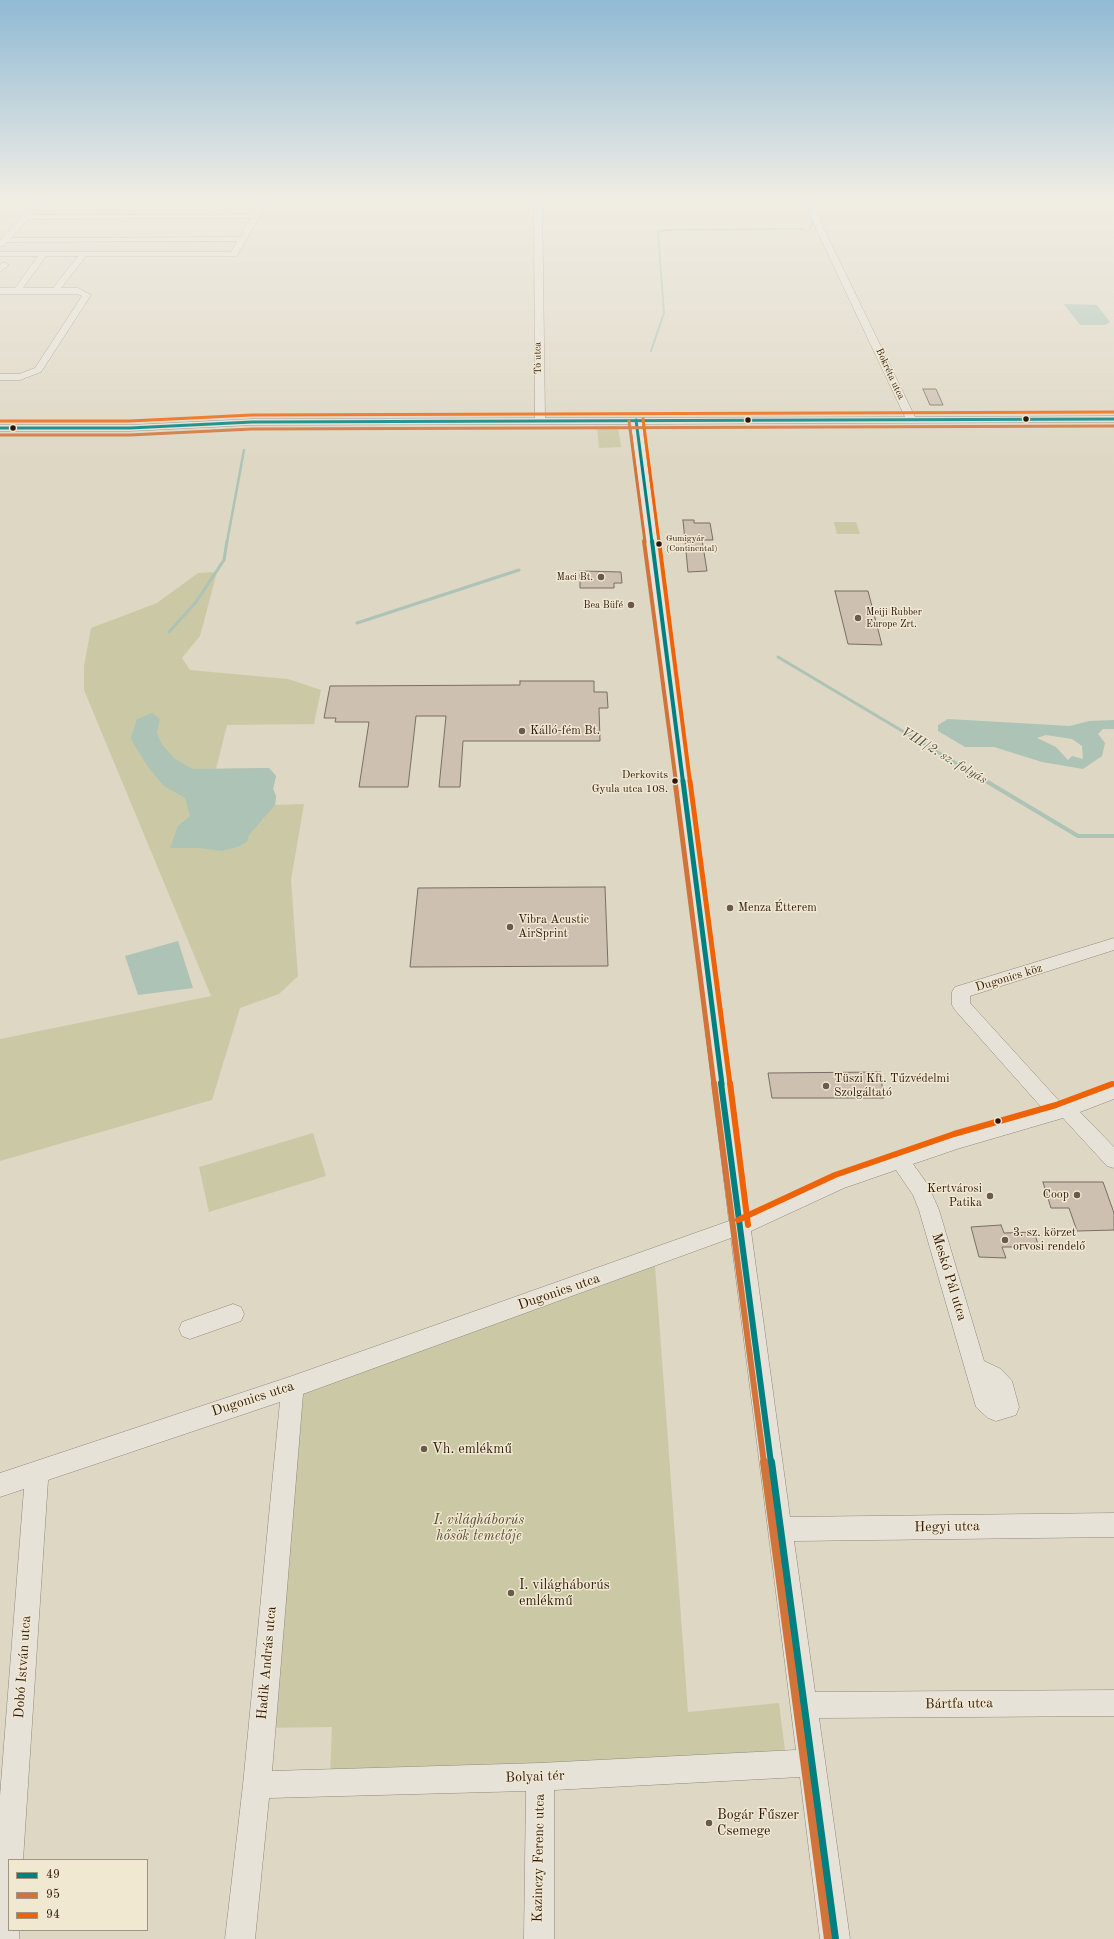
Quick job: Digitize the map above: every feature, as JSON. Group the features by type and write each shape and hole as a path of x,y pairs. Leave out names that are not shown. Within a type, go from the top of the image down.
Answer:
{"street":[{"name":"Tó utca","path":"539,288 540,422"},
{"name":"Bokréta utca","path":"850,288 911,419"},
{"path":"0,291 78,291 87,295 38,370 20,376 1,376 0,383 12,387 26,382 26,380 20,376"},
{"path":"0,428 130,428 252,422 1114,419"},
{"path":"636,420 780,1529 805,1705 835,1939"},
{"name":"Dugonics köz","path":"1062,1110 961,1004 961,992 1114,944"},
{"name":"Dugonics utca","path":"0,1485 246,1401 292,1387 635,1266 741,1226 837,1182 956,1141 1062,1110 1114,1091"},
{"path":"1062,1110 1114,1160"},
{"name":"Meskó Pál utca","path":"900,1160 921,1191 929,1210 977,1369 993,1376 1004,1389 1008,1407 996,1410 984,1399"},
{"path":"190,1329 233,1314"},
{"name":"Hadik András utca","path":"240,1939 257,1785 292,1387"},
{"name":"Dobó István utca","path":"10,1859 37,1473"},
{"name":"Hegyi utca","path":"780,1529 1114,1525"},
{"name":"Bártfa utca","path":"805,1705 1114,1702"},
{"name":"Bolyai tér","path":"257,1785 540,1777 812,1763"},
{"name":"Kazinczy Ferenc utca","path":"538,1939 540,1777"},
{"path":"4,1939 8,1881"}],"green space":[{"path":"618,426 621,447 599,448 597,427"},
{"path":"834,522 856,522 860,534 837,534"},
{"path":"217,572 200,636 182,658 190,670 288,679 321,690 314,724 227,725 216,769 269,768 276,776 273,789 276,796 275,805 304,804 291,880 298,976 279,994 240,1008 212,1100 0,1161 0,1039 211,996 84,690 84,666 91,628 157,603 198,573"},
{"path":"313,1133 326,1176 209,1212 199,1167"},
{"name":"I. világháborús hősök temetője","path":"655,1265 688,1712 779,1703 786,1758 330,1777 332,1727 261,1728 292,1387"}],"shaded area":[{"path":"1064,304 1097,305 1110,322 1105,325 1080,325"},
{"path":"152,713 160,719 157,732 161,743 174,758 192,769 269,768 276,776 273,789 276,796 275,805 249,835 247,842 237,847 222,851 199,848 170,848 178,826 190,816 185,798 164,786 148,767 132,741 131,737 137,719"},
{"path":"948,719 1070,726 1089,721 1114,720 1114,729 1103,729 1098,734 1105,743 1102,756 1083,769 1042,762 994,747 965,747 938,731 938,725","holes":["1046,735 1072,739 1082,746 1083,759 1072,756 1068,760 1056,747 1037,738"]},
{"path":"178,941 193,988 138,995 125,956"}],"building":[{"path":"923,389 936,389 943,405 930,405"},
{"path":"683,520 694,520 694,523 710,523 713,540 702,540 707,571 688,572"},
{"name":"Maci Bt.","path":"580,571 621,572 622,583 614,583 614,588 580,588"},
{"name":"Meiji Rubber Europe Zrt.","path":"835,591 868,591 882,645 848,644"},
{"name":"Kálló-fém Bt.","path":"520,681 594,681 594,692 607,692 608,708 599,708 600,741 463,741 460,787 439,787 446,716 416,716 408,787 359,787 369,722 335,722 336,718 324,718 330,686 520,685"},
{"name":"Vibra Acustic AirSprint","path":"605,887 608,966 410,967 418,888"},
{"name":"Tüszi Kft. Tűzvédelmi Szolgáltató","path":"880,1072 884,1098 772,1098 768,1073"},
{"name":"Coop","path":"1043,1182 1103,1182 1114,1213 1114,1230 1077,1231 1069,1208 1051,1208"},
{"name":"3. sz. körzet orvosi rendelő","path":"1001,1225 1004,1233 1034,1232 1039,1247 1002,1247 1006,1258 979,1257 971,1227"}],"waterway":[{"name":"VIII/2. sz. folyás","path":"651,351 664,313 662,288"},
{"path":"227,542 244,450"},
{"path":"169,632 196,602 224,560 227,541"},
{"path":"357,623 519,570"},
{"name":"VIII/2. sz. folyás","path":"778,657 988,782"},
{"name":"VIII/2. sz. folyás","path":"986,781 1078,836 1114,836"}],"transit line":[{"name":"94","path":"0,421 130,421 252,415 1114,412"},
{"name":"94","path":"643,419 748,1225"},
{"name":"49","path":"0,428 130,428 252,422 1114,419"},
{"name":"49","path":"636,420 745,1266 835,1939"},
{"name":"95","path":"629,421 738,1267 828,1939"},
{"name":"95","path":"0,435 130,435 252,429 1114,426"},
{"name":"94","path":"738,1220 835,1175 954,1134 1056,1105 1112,1084"}],"place":[{"name":"Gumigyár (Continental)","path":"659,544"},
{"name":"Maci Bt.","path":"601,577"},
{"name":"Bea Büfé","path":"631,605"},
{"name":"Meiji Rubber Europe Zrt.","path":"858,618"},
{"name":"Kálló-fém Bt.","path":"522,731"},
{"name":"Derkovits Gyula utca 108.","path":"675,781"},
{"name":"Menza Étterem","path":"730,908"},
{"name":"Vibra Acustic AirSprint","path":"510,927"},
{"name":"Tüszi Kft. Tűzvédelmi Szolgáltató","path":"826,1086"},
{"name":"Coop","path":"1077,1195"},
{"name":"Kertvárosi Patika","path":"990,1196"},
{"name":"3. sz. körzet orvosi rendelő","path":"1005,1240"},
{"name":"Vh. emlékmű","path":"424,1449"},
{"name":"I. világháborús emlékmű","path":"511,1593"},
{"name":"Bogár Fűszer Csemege","path":"709,1823"}]}
